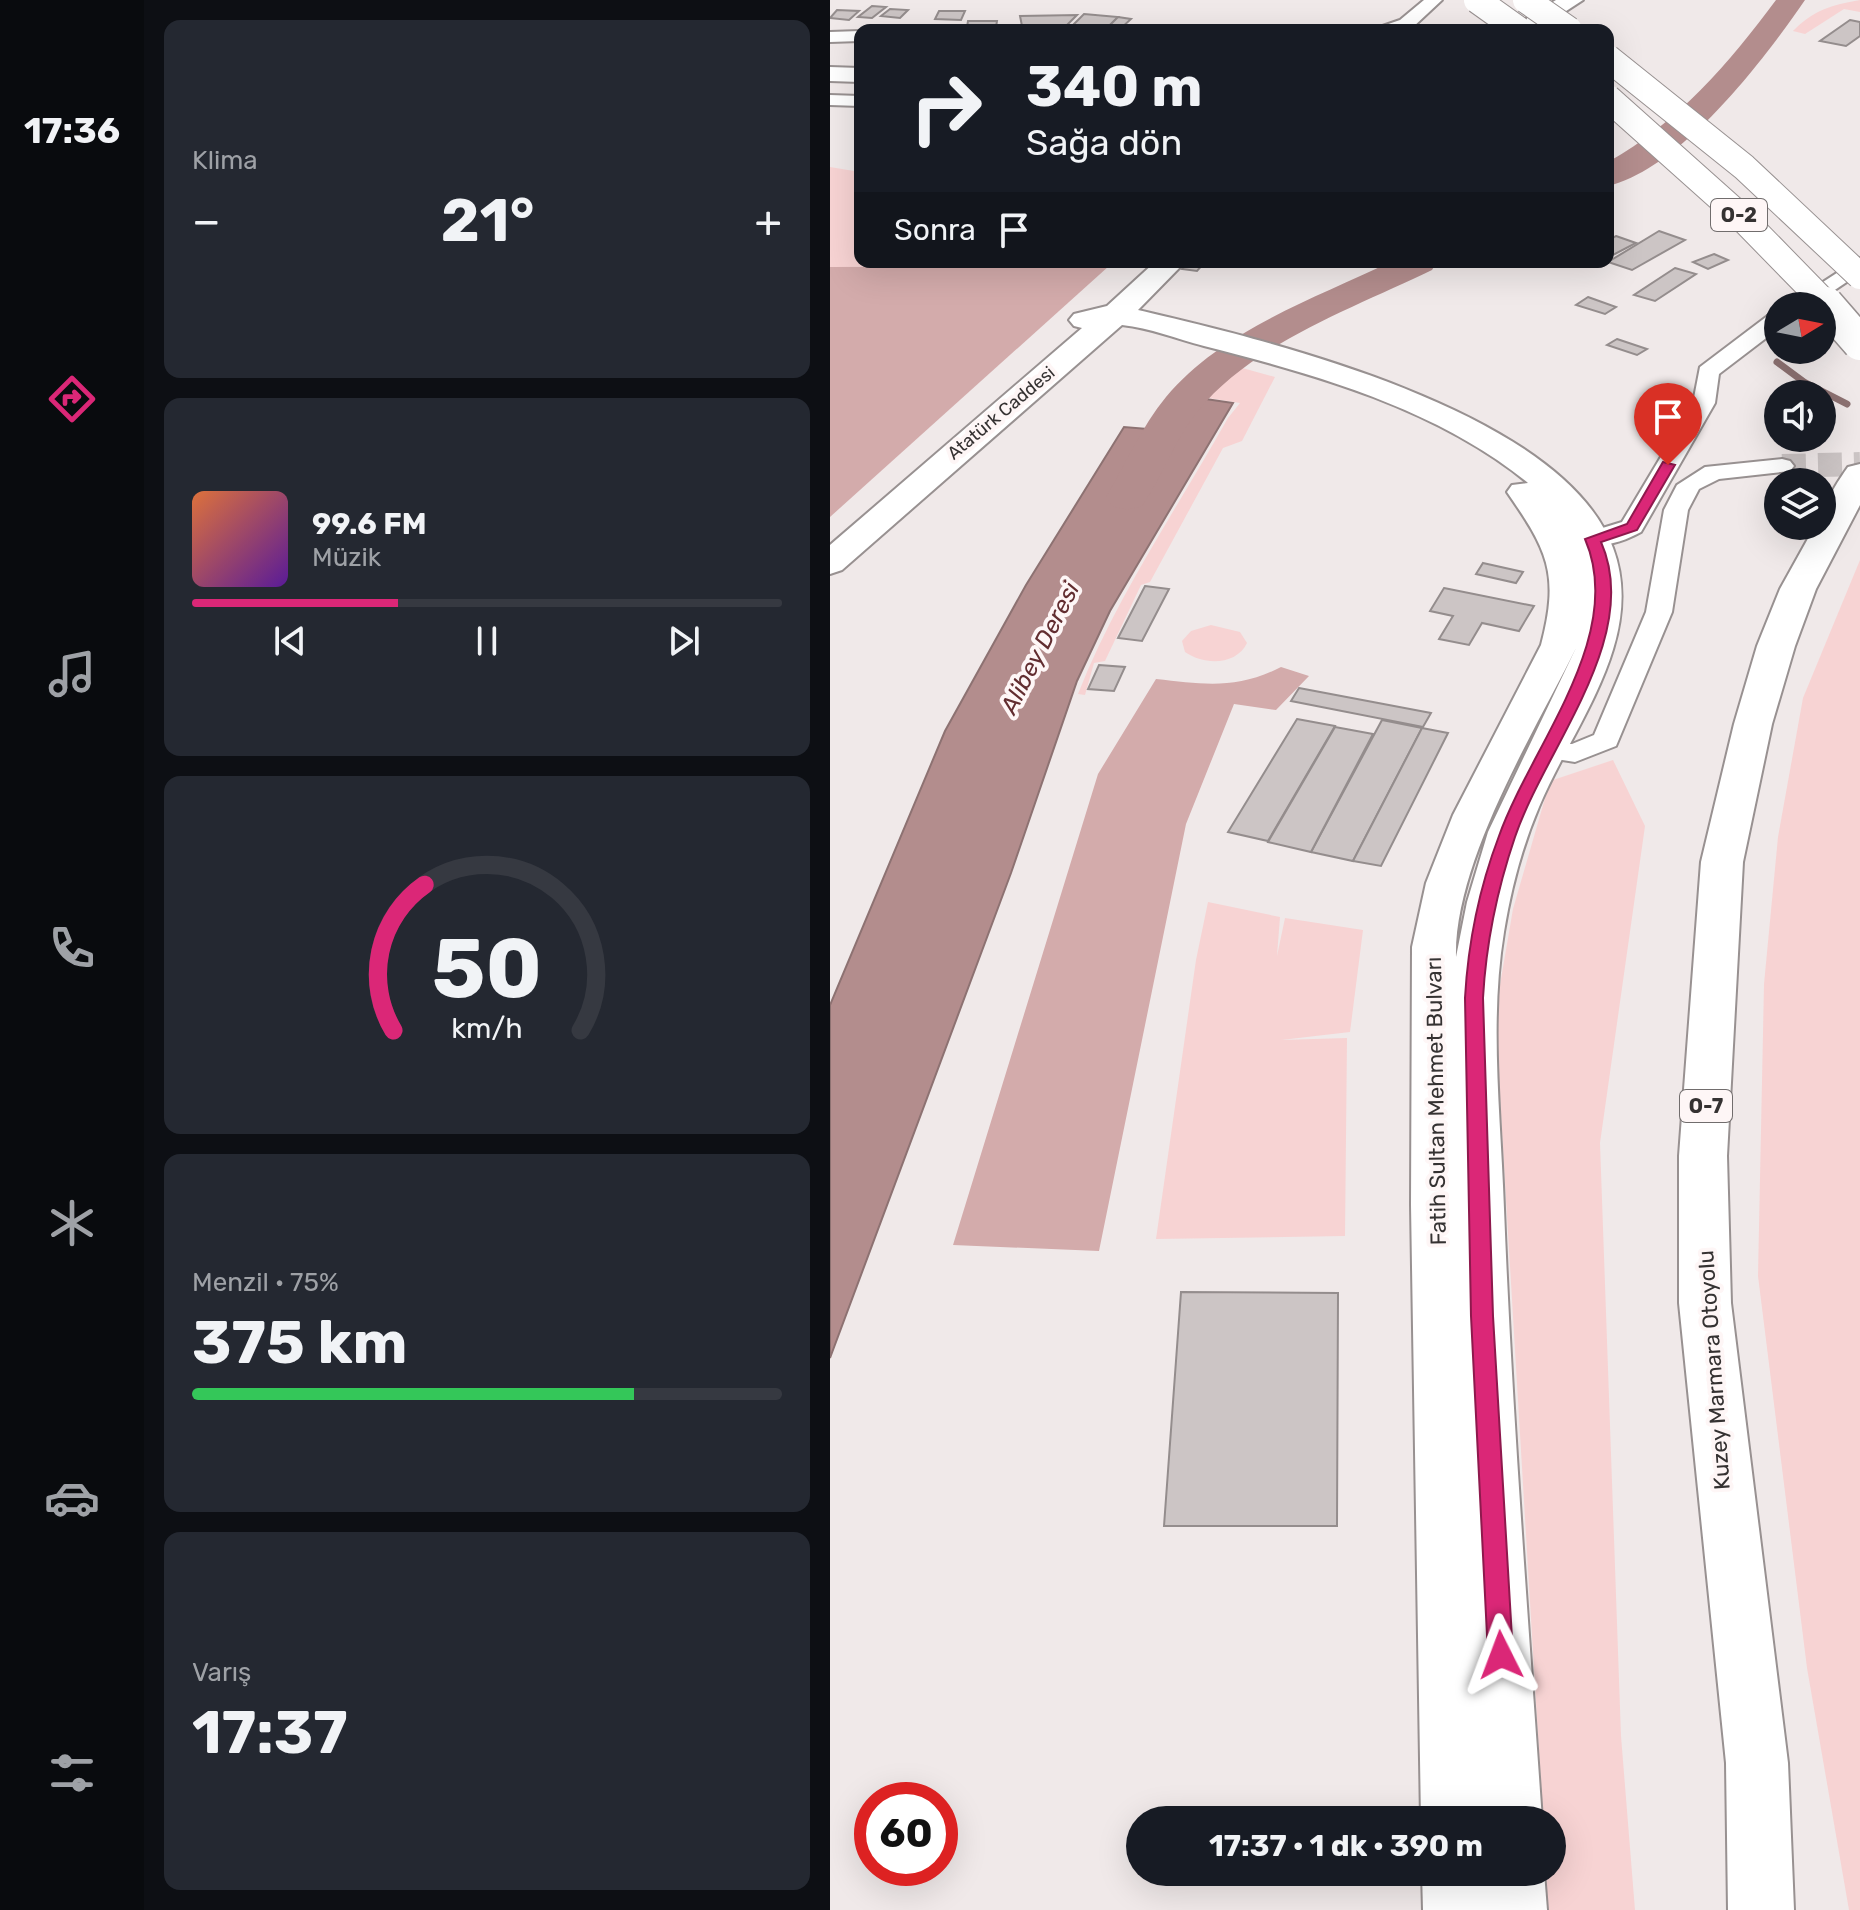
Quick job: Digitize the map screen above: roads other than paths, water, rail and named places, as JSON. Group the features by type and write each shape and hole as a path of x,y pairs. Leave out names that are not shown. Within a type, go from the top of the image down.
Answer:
{"main road":[{"path":"1477,0 1511,24"},
{"path":"1526,0 1560,24"},
{"path":"1504,24 1548,0"},
{"path":"1530,24 1572,0"},
{"name":"O-2","path":"1614,63 1744,167 1860,276"},
{"path":"830,74 854,75"},
{"path":"830,83 854,84"},
{"name":"O-2","path":"1614,103 1747,223 1807,282 1860,343"},
{"name":"Atatürk Caddesi","path":"830,563 1051,369 1102,319 1138,277 1158,268"},
{"path":"1138,277 1153,308 1195,342"},
{"name":"Atatürk Caddesi","path":"830,534 892,476 1102,319"},
{"name":"Fatih Sultan Mehmet Bulvarı","path":"1102,319 1291,366 1412,404 1484,437 1549,483 1569,504 1592,539 1601,560 1605,591 1597,643 1473,815 1452,870 1434,947 1436,1205 1453,1806"},
{"path":"1051,369 1118,344 1195,342"},
{"name":"Fatih Sultan Mehmet Bulvarı","path":"1291,366 1453,439 1516,483 1539,508 1567,563 1567,619 1476,957 1474,998 1482,1316 1509,1806"},
{"name":"Kuzey Marmara Otoyolu","path":"1757,1763 1705,1303 1703,1156 1722,862 1753,724 1776,646 1798,589 1860,474"},
{"path":"1757,1763 1761,1910"},
{"path":"1757,1763 1791,1910"},
{"path":"1455,1886 1456,1910"},
{"path":"1513,1886 1514,1910"}],"street":[{"path":"1406,24 1434,0"},
{"path":"830,37 854,36"},
{"path":"830,100 854,101"},
{"path":"1818,292 1860,264"},
{"path":"1592,539 1621,533 1632,527 1704,403 1708,372 1764,330"},
{"path":"1668,465 1703,475 1782,466"},
{"path":"1536,729 1575,753 1606,740 1659,612 1676,510 1689,485 1703,475"}],"water":[{"path":"1192,397 1233,403 1110,611 1077,681 1011,873 830,1358 830,1005 945,731 1026,585 1124,427 1172,431"}],"waterway":[{"name":"Alibey Deresi","path":"1614,173 1663,141 1710,99 1752,52 1791,0"},
{"name":"Alibey Deresi","path":"1127,497 1181,405 1225,363 1266,337 1407,268"},
{"path":"1780,364 1804,382 1847,404"}],"tunnel":[{"path":"1782,466 1860,464"}]}
